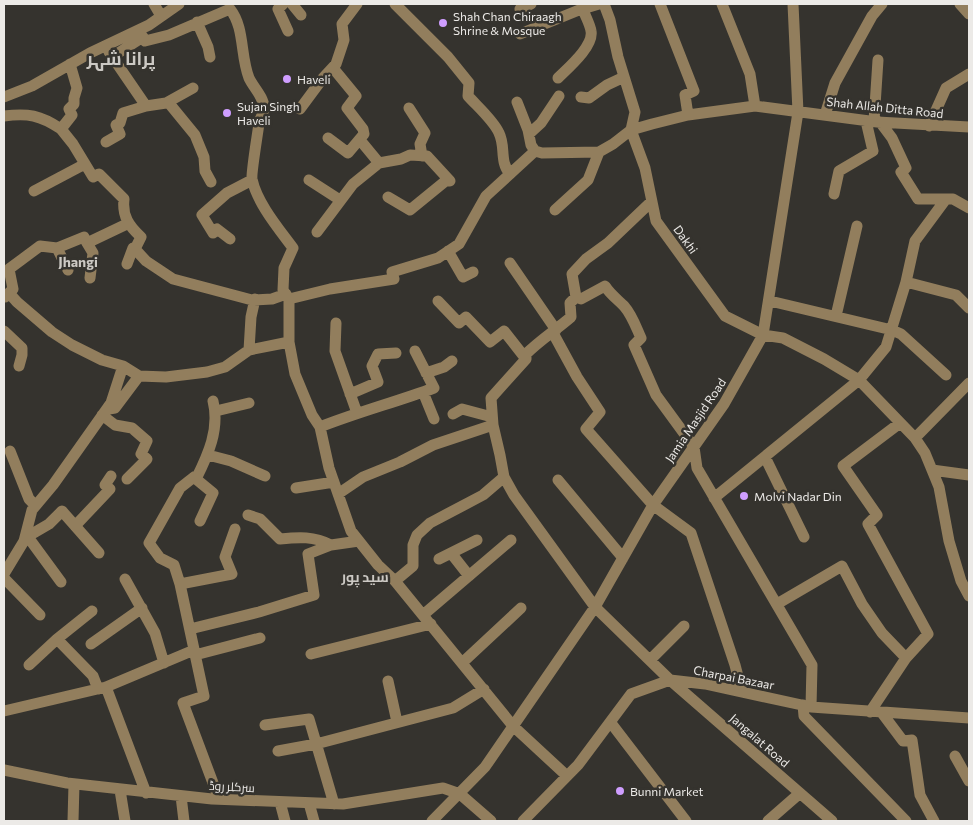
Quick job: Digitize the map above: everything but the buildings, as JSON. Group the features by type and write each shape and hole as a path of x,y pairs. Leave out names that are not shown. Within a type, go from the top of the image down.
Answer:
{"street":[{"path":"154,4 161,16"},
{"path":"4,97 32,86 105,46 149,26 179,4"},
{"path":"283,4 278,9 288,30"},
{"path":"292,4 302,14"},
{"path":"300,109 336,64 344,40 342,24 357,4"},
{"path":"395,4 448,57 469,83 468,96 498,131 502,140 504,167 510,174"},
{"path":"520,34 599,4"},
{"name":"Dakhi","path":"604,4 610,20 629,98 635,112 632,130 645,168 656,221 725,316 763,335 783,338 859,380 914,438 925,453 939,487 949,541 961,581 969,596"},
{"path":"660,4 694,91 685,95 688,115"},
{"path":"722,4 750,74 755,106"},
{"name":"Jamia Masjid Road","path":"432,821 485,767 596,607 653,505 724,404 763,335 770,301 798,112 793,4"},
{"path":"826,115 835,83 872,10 882,4"},
{"path":"960,4 969,14"},
{"path":"112,57 143,37 145,42 169,35 230,9 236,16 248,74 252,86 261,98 264,108 252,180 269,218 293,248 284,268 283,290 287,296 289,342 295,374 312,415 320,427 334,482 351,531 378,565 395,581 423,614 513,726 567,776"},
{"path":"558,78 586,49 590,38 592,32 583,9"},
{"path":"197,22 210,56"},
{"path":"105,46 146,106"},
{"path":"834,194 839,170 873,151 873,121 878,60"},
{"path":"61,129 72,115 70,109 74,104 77,88 70,64"},
{"path":"328,138 348,153 364,134 363,129 347,108 356,96 333,68"},
{"path":"930,126 946,88 969,74"},
{"path":"581,97 589,98 607,85 624,77"},
{"path":"106,142 120,134 116,125 120,123 123,113 168,102 193,88"},
{"path":"529,134 541,123 559,96"},
{"path":"168,102 194,135 204,157 205,171 212,182"},
{"path":"517,102 529,134 531,145 535,150 542,153 599,152 632,130 688,115 755,106 798,112"},
{"path":"409,108 425,133 420,144 422,156"},
{"name":"Shah Allah Ditta Road","path":"798,112 873,121 969,127"},
{"path":"4,116 25,114 46,119 61,129 73,144 93,177 99,174 124,199 123,207 131,228 141,237 135,249 133,248 127,264"},
{"path":"873,121 892,138 906,168 901,172 918,199 953,199 969,208"},
{"path":"360,140 379,163"},
{"path":"135,249 146,260 173,279 255,299 272,299 394,279 392,272 438,258 459,244 486,196 535,150"},
{"path":"555,210 588,180 599,152"},
{"path":"317,232 353,184 379,163 401,159 410,155 426,156 449,180 410,210 388,197"},
{"path":"34,191 85,164"},
{"path":"230,240 218,229 213,233 202,215 227,193 252,180"},
{"path":"309,180 340,200"},
{"path":"714,498 859,380 886,347 906,282 915,241 946,199"},
{"path":"576,297 572,274 586,259 608,243 651,202"},
{"path":"87,243 129,223"},
{"path":"836,316 857,226"},
{"path":"90,278 93,252 84,237 57,248 40,246 8,269 13,289 7,296 72,345 102,360 123,366 139,376 166,377 207,372 225,367 249,350 289,342"},
{"path":"57,248 68,270"},
{"path":"448,251 463,277 473,272"},
{"path":"510,263 554,332 577,377 600,412 586,428 653,505 691,533 735,665 742,692"},
{"path":"906,282 956,295 967,302"},
{"path":"576,297 581,299 604,286 625,307 641,338 634,345 656,395 694,447 697,468 812,665 804,716 906,821"},
{"path":"395,581 413,566 413,545 417,535 430,523 483,495 504,477 492,421 491,398 526,359 526,354 571,317 570,303 576,297"},
{"path":"249,350 251,318 255,299"},
{"path":"438,301 459,323 466,317 490,342 504,331 526,359"},
{"path":"770,301 892,330 901,334 946,375"},
{"path":"336,323 335,351 357,412"},
{"path":"4,331 22,348 19,366"},
{"path":"320,427 357,412 434,388 415,351"},
{"path":"350,394 378,382 372,366 378,354 396,352"},
{"path":"426,373 444,367 452,361"},
{"path":"61,582 27,537 32,510 34,505 53,485 111,403 123,366"},
{"path":"104,412 114,408 139,376"},
{"path":"914,438 969,383"},
{"path":"423,392 434,419"},
{"path":"196,479 208,455 215,429 214,406 249,403"},
{"path":"453,414 462,409 492,421"},
{"path":"104,412 115,425 132,428 147,441 141,454 147,460 127,479"},
{"path":"338,494 363,477 492,421"},
{"path":"900,423 843,466 877,515 868,524 928,634 906,658 876,712 903,741 912,740 920,795 934,821"},
{"path":"10,451 29,499 34,505"},
{"path":"208,455 231,461 265,476"},
{"path":"765,457 804,537"},
{"path":"932,470 969,475"},
{"path":"75,526 110,489 105,485 111,476"},
{"path":"200,521 213,493 194,477 180,488 149,543 160,558 174,565 180,584 204,696 183,703 219,800"},
{"name":"Jangalat Road","path":"504,477 514,495 596,607 670,680 832,821"},
{"path":"558,480 623,558"},
{"path":"296,488 334,482"},
{"path":"4,574 8,559 27,537 49,524 62,511 99,553"},
{"path":"248,515 260,519 280,539 300,537 320,539 331,545"},
{"path":"180,584 232,574 225,557 235,529"},
{"path":"439,559 477,540"},
{"path":"423,614 511,540"},
{"path":"190,629 258,612 314,595 308,554 331,545 359,541"},
{"path":"451,553 469,576"},
{"path":"777,604 842,566 862,604 882,633 906,658"},
{"path":"4,578 40,615"},
{"path":"125,579 155,633 164,663"},
{"path":"91,644 142,608"},
{"path":"462,663 521,608"},
{"path":"29,664 92,611"},
{"path":"311,654 431,624"},
{"path":"650,660 684,626"},
{"path":"4,711 102,688 195,652 260,638"},
{"path":"57,639 102,688 146,793"},
{"name":"Charpai Bazaar","path":"523,821 567,776 609,725 631,694 670,680 705,684 807,706 969,718"},
{"path":"388,681 397,722"},
{"path":"278,750 316,744 453,708 484,689"},
{"path":"265,725 309,719 334,804"},
{"path":"609,725 680,821"},
{"path":"609,725 686,821"},
{"path":"955,756 969,781"},
{"name":"سرکلر روڈ","path":"4,770 74,784 219,800 343,804 443,788 460,794"},
{"path":"73,821 74,784"},
{"path":"120,790 126,821"},
{"path":"768,821 800,793"},
{"path":"460,794 491,821"},
{"path":"181,796 184,821"},
{"path":"280,802 285,821"},
{"path":"309,803 314,821"}],"place":[{"name":"Shah Chan Chiraagh Shrine & Mosque","path":"443,23"},
{"name":"Haveli","path":"287,79"},
{"name":"Sujan Singh Haveli","path":"227,113"},
{"name":"Molvi Nadar Din","path":"744,496"},
{"name":"Bunni Market","path":"620,791"}],"district":[{"name":"پرانا شہر","path":"121,58"},
{"name":"Jhangi","path":"78,261"},
{"name":"سید پور","path":"365,576"}]}
